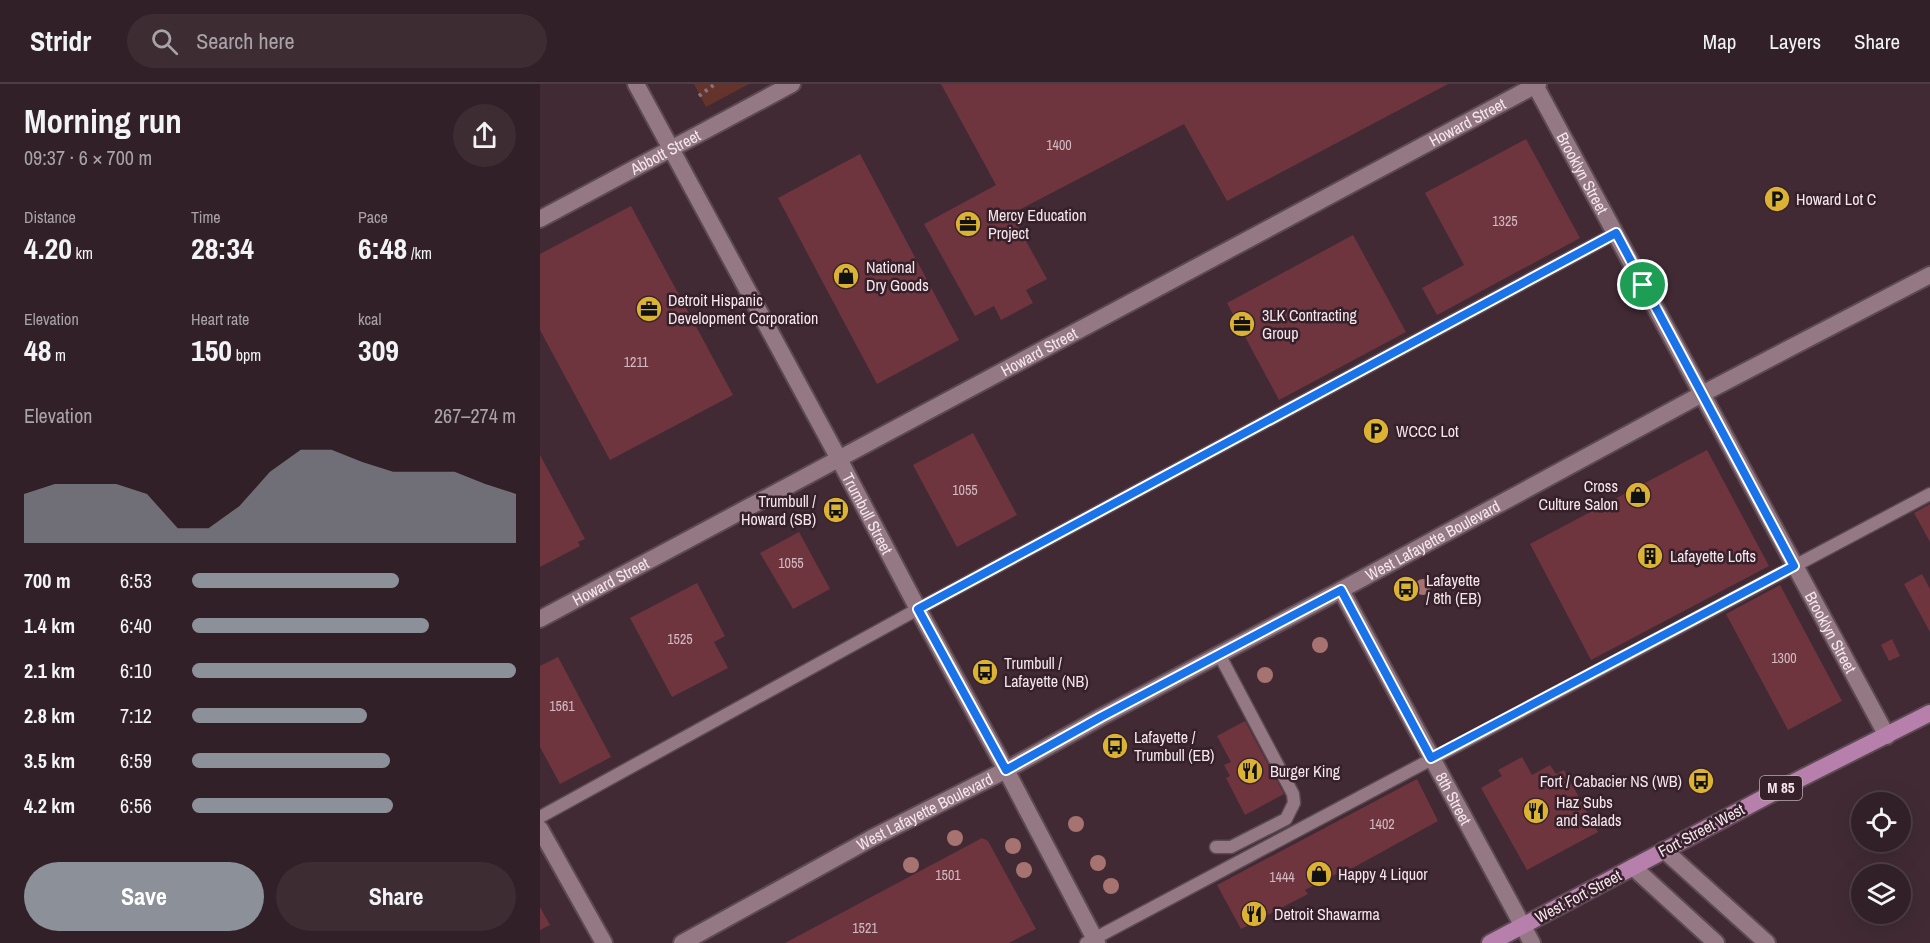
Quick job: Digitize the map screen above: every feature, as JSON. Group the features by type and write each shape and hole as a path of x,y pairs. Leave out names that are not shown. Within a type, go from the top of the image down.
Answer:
{"main road":[{"name":"Fort Street West","path":"1633,867 1930,713"},
{"name":"West Fort Street","path":"1490,943 1633,867"}],"street":[{"name":"Trumbull Street","path":"636,84 1006,770 1092,942"},
{"name":"Abbott Street","path":"540,219 792,84"},
{"name":"Brooklyn Street","path":"1536,85 1887,736"},
{"name":"Howard Street","path":"540,620 1536,85"},
{"name":"West Lafayette Boulevard","path":"682,943 872,838 1006,770 1702,394 1930,275"},
{"name":"8th Street","path":"1341,590 1521,927 1532,943"},
{"path":"540,829 604,943"},
{"path":"1664,850 1767,943"},
{"path":"1633,867 1716,943"}],"lane":[{"path":"540,817 918,609 1616,233"},
{"path":"1092,942 1431,758 1930,494"},
{"path":"1216,847 1231,847 1286,819 1294,803 1290,790 1219,654"}],"path":[{"path":"699,96 715,84"}],"shaded area":[{"path":"694,84 749,84 706,107"}],"building":[{"path":"941,84 1448,84 1227,201 1184,124 1011,214 1047,279 1026,290 1033,303 1001,320 994,306 975,316 924,224 996,185"},
{"path":"1526,139 1580,238 1437,315 1422,288 1464,265 1425,193"},
{"path":"860,154 959,340 877,384 778,198"},
{"path":"631,206 733,395 610,460 540,330 540,254"},
{"path":"1353,235 1406,332 1279,400 1227,303"},
{"path":"973,433 1017,515 957,547 913,465"},
{"name":"Lafayette Lofts","path":"1707,450 1769,566 1591,660 1530,544"},
{"path":"540,455 585,539 578,542 580,546 540,567"},
{"path":"1930,504 1930,542 1914,513"},
{"path":"799,532 830,589 793,609 760,553"},
{"path":"1922,574 1930,589 1930,632 1904,584"},
{"path":"697,583 725,636 714,642 728,668 672,697 630,618"},
{"path":"1780,585 1842,701 1788,730 1726,614"},
{"path":"1892,639 1900,656 1889,661 1881,645"},
{"path":"558,657 611,757 560,784 540,747 540,666"},
{"name":"Burger King","path":"1245,721 1284,794 1245,815 1226,778 1230,776 1224,765 1231,762 1217,736"},
{"path":"1522,757 1532,775 1550,765 1556,774 1564,770 1598,832 1527,870 1481,788 1502,776 1498,770"},
{"path":"1417,779 1438,821 1349,870 1348,868 1305,890 1308,894 1241,929 1217,885"},
{"path":"982,838 988,841 1036,929 1009,943 785,943"},
{"path":"540,907 550,925 540,930"}],"place":[{"name":"Howard Lot C","path":"1777,199"},
{"name":"Mercy Education Project","path":"968,224"},
{"name":"National Dry Goods","path":"846,276"},
{"name":"Detroit Hispanic Development Corporation","path":"649,309"},
{"name":"3LK Contracting Group","path":"1242,324"},
{"name":"WCCC Lot","path":"1376,431"},
{"name":"Cross Culture Salon","path":"1638,495"},
{"name":"Trumbull / Howard (SB)","path":"836,510"},
{"name":"Lafayette Lofts","path":"1650,556"},
{"name":"Lafayette / 8th (EB)","path":"1406,589"},
{"name":"Trumbull / Lafayette (NB)","path":"985,672"},
{"name":"Lafayette / Trumbull (EB)","path":"1115,746"},
{"name":"Burger King","path":"1250,771"},
{"name":"Fort / Cabacier NS (WB)","path":"1701,781"},
{"name":"Haz Subs and Salads","path":"1536,811"},
{"name":"Happy 4 Liquor","path":"1319,874"},
{"name":"Detroit Shawarma","path":"1254,914"}],"route":[{"path":"1616,233 1643,285 1794,566 1431,758 1341,590 1006,770 918,609 1616,233"}]}
